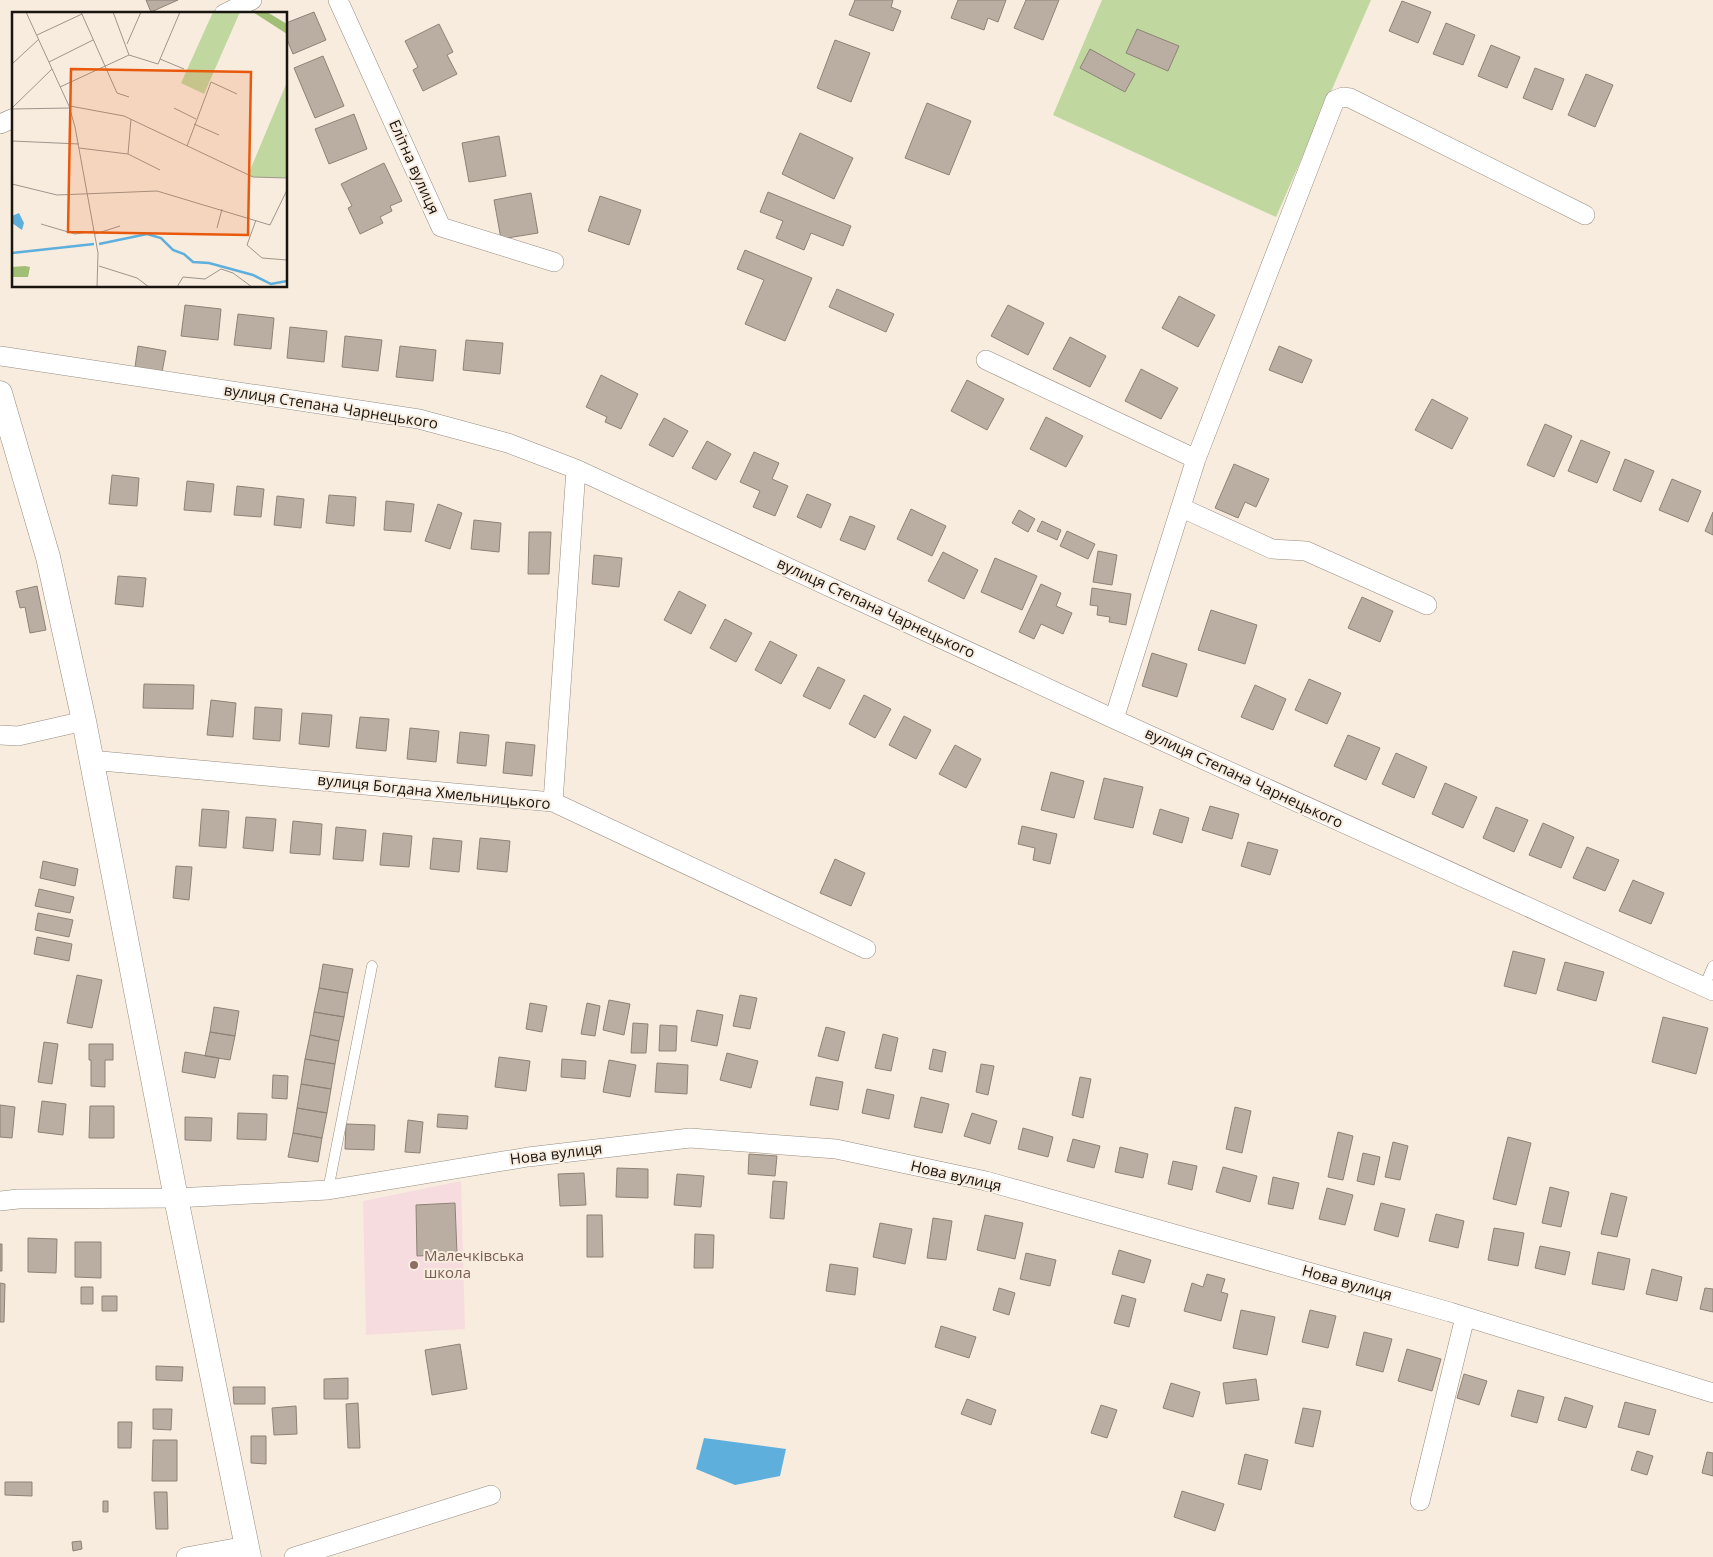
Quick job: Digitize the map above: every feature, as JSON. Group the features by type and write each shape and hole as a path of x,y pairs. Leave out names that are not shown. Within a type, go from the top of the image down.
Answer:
{"street":[{"path":"228,12 252,0"},
{"name":"Елітна вулиця","path":"338,0 441,227 554,262"},
{"path":"1114,719 1196,459 1335,100 1343,97 1350,98 1585,215"},
{"path":"0,124 12,119"},
{"name":"вулиця Степана Чарнецького","path":"0,356 419,419 508,443 576,469 1114,719 1708,989"},
{"path":"986,360 1196,459"},
{"path":"0,394 48,557 84,721 176,1198 248,1551 186,1557"},
{"path":"553,802 576,469"},
{"path":"1182,508 1272,549 1306,551 1427,605"},
{"path":"0,735 18,736 84,721"},
{"name":"вулиця Богдана Хмельницького","path":"90,760 553,802 866,949"},
{"name":"Нова вулиця","path":"0,1201 18,1199 176,1198 328,1190 528,1157 690,1138 836,1149 986,1181 1465,1316 1713,1393"},
{"path":"1420,1501 1465,1316"},
{"path":"294,1557 491,1495"}],"lane":[{"path":"328,1190 372,966"},
{"path":"1708,989 1713,966"}],"shaded area":[{"name":"Малечківська школа","path":"461,1181 465,1329 366,1335 363,1201"}],"green space":[{"path":"1102,0 1371,0 1276,217 1053,115"}],"water":[{"path":"704,1438 786,1449 780,1476 735,1485 696,1469"}],"building":[{"path":"146,0 178,0 151,12"},
{"path":"855,0 893,0 891,7 901,11 893,31 849,15"},
{"path":"958,0 1006,0 998,22 988,18 984,30 951,18"},
{"path":"1026,0 1059,0 1043,40 1014,28"},
{"path":"1402,1 1431,12 1418,43 1389,31"},
{"path":"314,12 326,40 293,54 288,42 288,22"},
{"path":"1446,23 1475,35 1463,65 1433,54"},
{"path":"439,24 453,52 447,55 457,74 423,91 413,70 418,67 405,41"},
{"path":"1137,29 1179,46 1168,71 1126,53"},
{"path":"835,40 870,53 851,102 817,88"},
{"path":"1491,45 1520,57 1507,88 1478,76"},
{"path":"1090,49 1135,74 1125,92 1080,68"},
{"path":"323,56 344,106 315,118 294,68"},
{"path":"1535,68 1564,79 1552,110 1523,98"},
{"path":"1586,74 1613,85 1595,127 1568,115"},
{"path":"927,103 971,121 949,175 905,158"},
{"path":"354,114 367,149 329,164 315,129"},
{"path":"800,133 853,158 834,199 782,174"},
{"path":"499,136 506,176 469,182 462,143"},
{"path":"384,163 402,201 390,206 392,211 380,217 383,223 360,234 348,208 352,206 341,184"},
{"path":"768,192 851,226 843,246 811,233 804,250 776,238 783,221 760,212"},
{"path":"531,193 538,233 501,239 494,200"},
{"path":"600,196 641,210 629,245 588,231"},
{"path":"745,250 812,278 785,341 745,324 764,280 737,269"},
{"path":"837,289 894,314 886,332 829,307"},
{"path":"1179,296 1215,315 1198,347 1162,328"},
{"path":"185,305 221,309 218,340 181,336"},
{"path":"1008,305 1044,323 1028,355 991,336"},
{"path":"238,314 274,318 271,349 234,345"},
{"path":"290,327 327,331 324,362 287,358"},
{"path":"345,336 382,340 378,371 342,367"},
{"path":"1070,337 1106,356 1090,387 1053,369"},
{"path":"466,340 503,343 500,374 463,370"},
{"path":"138,346 166,351 162,372 135,367"},
{"path":"400,346 436,350 433,381 396,377"},
{"path":"1279,346 1312,360 1302,383 1269,370"},
{"path":"1141,369 1178,388 1161,419 1125,401"},
{"path":"601,375 638,394 621,429 605,422 607,417 586,407"},
{"path":"967,380 1004,399 987,430 951,411"},
{"path":"1432,399 1468,418 1452,449 1415,430"},
{"path":"1046,417 1083,436 1066,467 1030,449"},
{"path":"664,418 688,431 673,457 649,445"},
{"path":"1545,424 1572,436 1554,477 1527,465"},
{"path":"1581,440 1610,452 1597,483 1568,471"},
{"path":"707,441 731,454 716,480 692,468"},
{"path":"754,452 779,463 772,479 788,486 775,516 753,507 760,491 740,482"},
{"path":"1625,459 1654,471 1641,502 1613,490"},
{"path":"1234,464 1269,479 1256,507 1245,502 1238,518 1215,508"},
{"path":"112,475 139,478 137,506 109,504"},
{"path":"1672,479 1701,491 1688,522 1659,510"},
{"path":"187,481 214,484 211,512 184,510"},
{"path":"237,486 264,489 261,517 234,515"},
{"path":"807,494 831,504 821,528 797,517"},
{"path":"329,495 356,497 354,526 326,523"},
{"path":"277,496 304,499 301,528 274,525"},
{"path":"386,501 414,504 411,532 384,530"},
{"path":"438,504 462,513 450,549 425,541"},
{"path":"911,509 946,526 932,556 897,539"},
{"path":"1019,510 1035,519 1028,532 1012,523"},
{"path":"1713,512 1713,535 1705,531"},
{"path":"850,516 875,526 865,550 840,540"},
{"path":"474,520 501,523 499,552 471,549"},
{"path":"1042,521 1061,530 1057,540 1037,531"},
{"path":"1067,531 1095,544 1088,559 1060,546"},
{"path":"529,532 551,532 549,574 528,574"},
{"path":"1098,551 1117,555 1112,585 1093,582"},
{"path":"943,552 978,570 964,599 928,581"},
{"path":"594,555 622,558 619,587 592,584"},
{"path":"995,558 1037,576 1022,610 981,592"},
{"path":"118,576 146,578 143,607 115,604"},
{"path":"1041,584 1061,593 1056,606 1072,613 1063,634 1041,624 1034,639 1019,632"},
{"path":"37,586 46,630 30,633 25,607 20,608 16,591"},
{"path":"1092,588 1131,594 1126,625 1109,622 1110,617 1097,615 1098,606 1090,605"},
{"path":"679,591 706,605 691,634 664,620"},
{"path":"1362,597 1393,611 1380,642 1348,628"},
{"path":"1211,610 1257,625 1245,664 1198,650"},
{"path":"725,619 752,633 736,662 710,648"},
{"path":"770,641 797,655 781,684 755,670"},
{"path":"1152,653 1187,664 1177,697 1142,686"},
{"path":"818,667 845,680 830,709 803,696"},
{"path":"1309,679 1341,693 1327,724 1295,710"},
{"path":"144,684 194,685 193,709 143,708"},
{"path":"1255,685 1286,699 1273,730 1241,717"},
{"path":"864,695 891,709 875,738 849,724"},
{"path":"211,700 236,703 233,737 207,735"},
{"path":"255,707 282,709 280,741 253,739"},
{"path":"302,713 332,715 329,747 299,744"},
{"path":"904,716 931,730 916,759 889,745"},
{"path":"360,717 389,719 386,751 356,748"},
{"path":"410,728 439,731 436,762 407,759"},
{"path":"460,732 489,735 486,766 457,763"},
{"path":"1348,735 1380,748 1366,780 1334,766"},
{"path":"506,742 535,745 532,776 503,773"},
{"path":"955,745 981,759 966,788 939,774"},
{"path":"1396,753 1427,767 1414,798 1382,784"},
{"path":"1051,772 1084,781 1074,818 1041,810"},
{"path":"1104,778 1143,787 1133,828 1094,819"},
{"path":"1445,783 1477,797 1463,828 1432,814"},
{"path":"1210,806 1239,814 1232,839 1202,830"},
{"path":"1496,807 1528,820 1514,852 1483,838"},
{"path":"202,809 229,811 226,848 199,846"},
{"path":"1160,809 1189,818 1182,843 1153,834"},
{"path":"246,817 276,819 273,851 243,848"},
{"path":"293,821 322,824 320,855 290,853"},
{"path":"1543,823 1574,837 1561,868 1529,855"},
{"path":"1022,826 1057,834 1050,864 1033,860 1035,848 1018,844"},
{"path":"336,827 366,830 363,861 333,859"},
{"path":"383,833 412,836 409,867 380,865"},
{"path":"433,838 462,841 459,872 430,869"},
{"path":"480,838 510,841 507,872 477,869"},
{"path":"1248,842 1278,850 1270,875 1241,866"},
{"path":"1587,847 1619,860 1605,891 1573,878"},
{"path":"835,859 865,873 851,906 820,893"},
{"path":"43,861 78,869 75,886 40,878"},
{"path":"176,866 192,867 189,900 173,898"},
{"path":"1633,880 1664,893 1651,924 1619,911"},
{"path":"39,889 74,897 70,913 35,906"},
{"path":"38,913 73,920 69,937 35,930"},
{"path":"37,937 72,944 69,961 34,954"},
{"path":"1513,951 1545,959 1536,994 1504,986"},
{"path":"1565,962 1604,972 1596,1001 1557,990"},
{"path":"323,964 353,969 348,993 319,988"},
{"path":"77,975 102,980 92,1028 67,1023"},
{"path":"319,988 348,993 344,1017 314,1012"},
{"path":"740,995 757,998 750,1029 733,1026"},
{"path":"609,1000 630,1004 624,1035 603,1030"},
{"path":"530,1003 547,1006 542,1032 526,1029"},
{"path":"587,1003 600,1006 595,1036 581,1034"},
{"path":"214,1007 239,1011 235,1036 210,1032"},
{"path":"697,1010 723,1015 717,1046 691,1041"},
{"path":"314,1012 344,1017 339,1041 310,1035"},
{"path":"1663,1017 1708,1028 1696,1074 1652,1062"},
{"path":"633,1023 648,1024 646,1053 631,1053"},
{"path":"660,1025 677,1026 676,1051 659,1051"},
{"path":"826,1027 845,1032 838,1061 818,1056"},
{"path":"210,1032 235,1036 230,1060 205,1056"},
{"path":"883,1034 898,1038 891,1071 875,1068"},
{"path":"310,1035 339,1041 335,1064 305,1059"},
{"path":"44,1042 58,1044 52,1084 38,1082"},
{"path":"89,1044 113,1044 113,1060 105,1060 105,1087 91,1086"},
{"path":"933,1049 946,1052 942,1072 929,1069"},
{"path":"185,1052 219,1058 215,1078 182,1072"},
{"path":"727,1053 758,1061 751,1088 720,1080"},
{"path":"499,1057 530,1061 526,1091 495,1087"},
{"path":"305,1059 335,1064 331,1089 301,1084"},
{"path":"562,1059 586,1061 585,1079 561,1077"},
{"path":"609,1060 636,1065 630,1097 603,1092"},
{"path":"657,1063 688,1065 687,1094 655,1092"},
{"path":"981,1064 994,1066 988,1095 976,1092"},
{"path":"273,1075 288,1076 287,1099 272,1098"},
{"path":"816,1077 843,1082 838,1110 810,1105"},
{"path":"1080,1077 1091,1079 1083,1118 1072,1115"},
{"path":"301,1084 331,1089 327,1113 297,1108"},
{"path":"867,1089 894,1095 889,1119 862,1113"},
{"path":"921,1097 949,1104 942,1133 914,1127"},
{"path":"42,1101 66,1104 63,1135 38,1132"},
{"path":"0,1105 15,1107 12,1138 0,1137"},
{"path":"90,1106 114,1106 114,1138 89,1138"},
{"path":"1235,1107 1251,1111 1242,1153 1226,1149"},
{"path":"297,1108 327,1113 322,1138 293,1133"},
{"path":"238,1113 267,1114 266,1140 237,1139"},
{"path":"972,1113 997,1121 990,1144 964,1136"},
{"path":"438,1114 468,1116 467,1129 437,1127"},
{"path":"185,1117 212,1118 211,1141 185,1140"},
{"path":"408,1120 423,1122 420,1153 405,1152"},
{"path":"346,1124 375,1125 374,1150 345,1149"},
{"path":"1023,1128 1053,1137 1048,1157 1018,1149"},
{"path":"1338,1132 1353,1136 1343,1180 1328,1177"},
{"path":"293,1133 322,1138 318,1162 288,1157"},
{"path":"1508,1137 1531,1143 1516,1205 1493,1199"},
{"path":"1073,1139 1100,1146 1094,1168 1067,1161"},
{"path":"1393,1142 1408,1146 1400,1180 1385,1177"},
{"path":"1120,1147 1148,1154 1143,1178 1115,1172"},
{"path":"1363,1153 1380,1157 1374,1185 1357,1181"},
{"path":"749,1154 777,1156 775,1176 748,1174"},
{"path":"1173,1161 1197,1166 1192,1190 1168,1184"},
{"path":"1223,1167 1257,1176 1250,1202 1216,1192"},
{"path":"617,1168 648,1169 648,1198 616,1197"},
{"path":"584,1173 586,1205 560,1206 558,1174"},
{"path":"677,1174 704,1176 701,1207 674,1205"},
{"path":"1273,1177 1299,1183 1293,1209 1268,1204"},
{"path":"773,1181 787,1182 784,1219 770,1218"},
{"path":"1550,1187 1569,1192 1561,1227 1542,1223"},
{"path":"1327,1188 1353,1195 1345,1225 1319,1219"},
{"path":"1611,1193 1627,1197 1617,1237 1601,1234"},
{"path":"455,1203 457,1254 417,1256 416,1205"},
{"path":"1381,1203 1405,1209 1398,1237 1374,1230"},
{"path":"1436,1214 1464,1221 1458,1248 1429,1241"},
{"path":"587,1215 602,1215 603,1257 587,1257"},
{"path":"985,1215 1023,1223 1015,1259 977,1250"},
{"path":"933,1218 952,1221 946,1260 927,1258"},
{"path":"880,1223 912,1229 905,1264 873,1257"},
{"path":"1494,1228 1524,1233 1518,1266 1488,1260"},
{"path":"695,1234 714,1235 713,1268 694,1268"},
{"path":"28,1238 57,1239 56,1273 28,1272"},
{"path":"75,1242 101,1242 101,1278 75,1277"},
{"path":"0,1244 2,1244 2,1271 0,1271"},
{"path":"1540,1246 1570,1252 1565,1275 1535,1268"},
{"path":"1119,1250 1151,1260 1144,1283 1112,1274"},
{"path":"1598,1252 1630,1259 1624,1290 1592,1284"},
{"path":"1026,1253 1056,1260 1050,1286 1020,1279"},
{"path":"830,1264 858,1268 855,1295 826,1291"},
{"path":"1652,1269 1682,1277 1677,1301 1646,1294"},
{"path":"1207,1274 1225,1279 1221,1292 1228,1294 1221,1321 1184,1311 1192,1283 1203,1287"},
{"path":"0,1283 5,1284 4,1322 0,1322"},
{"path":"81,1287 93,1287 93,1304 81,1304"},
{"path":"999,1288 1015,1293 1009,1315 993,1310"},
{"path":"1705,1288 1713,1289 1713,1312 1700,1309"},
{"path":"1122,1295 1136,1299 1129,1327 1114,1323"},
{"path":"102,1296 117,1296 117,1311 102,1311"},
{"path":"1241,1310 1275,1317 1267,1355 1233,1348"},
{"path":"1310,1310 1336,1316 1328,1348 1302,1342"},
{"path":"941,1326 976,1337 969,1358 935,1347"},
{"path":"1364,1332 1392,1339 1383,1372 1356,1365"},
{"path":"460,1344 467,1389 432,1395 425,1350"},
{"path":"1407,1349 1441,1359 1432,1391 1398,1381"},
{"path":"156,1366 183,1367 182,1381 156,1380"},
{"path":"1464,1374 1487,1381 1479,1405 1457,1398"},
{"path":"348,1378 348,1399 324,1399 324,1379"},
{"path":"1256,1379 1259,1400 1226,1404 1223,1383"},
{"path":"1171,1383 1200,1392 1193,1417 1163,1408"},
{"path":"233,1387 265,1387 265,1404 234,1404"},
{"path":"1518,1390 1544,1397 1537,1423 1511,1416"},
{"path":"1565,1397 1593,1406 1586,1428 1558,1420"},
{"path":"967,1399 996,1410 991,1425 961,1414"},
{"path":"1625,1402 1656,1410 1649,1435 1618,1427"},
{"path":"358,1403 360,1448 348,1448 346,1404"},
{"path":"1101,1405 1117,1410 1107,1438 1091,1433"},
{"path":"296,1406 297,1434 274,1435 272,1408"},
{"path":"1303,1408 1321,1411 1313,1447 1295,1443"},
{"path":"153,1409 172,1409 171,1430 153,1429"},
{"path":"118,1422 132,1422 131,1448 118,1448"},
{"path":"251,1436 266,1436 266,1464 251,1463"},
{"path":"153,1440 177,1440 177,1481 152,1481"},
{"path":"1637,1451 1653,1456 1647,1475 1631,1470"},
{"path":"1707,1452 1713,1453 1713,1476 1702,1473"},
{"path":"1245,1454 1268,1460 1261,1490 1238,1484"},
{"path":"5,1482 32,1482 32,1496 5,1495"},
{"path":"1182,1491 1224,1504 1215,1531 1174,1517"},
{"path":"154,1492 167,1492 168,1529 156,1529"},
{"path":"103,1501 108,1501 108,1512 103,1512"},
{"path":"81,1541 82,1549 73,1551 72,1542"}],"place":[{"name":"Малечківська школа","path":"414,1265"}]}
